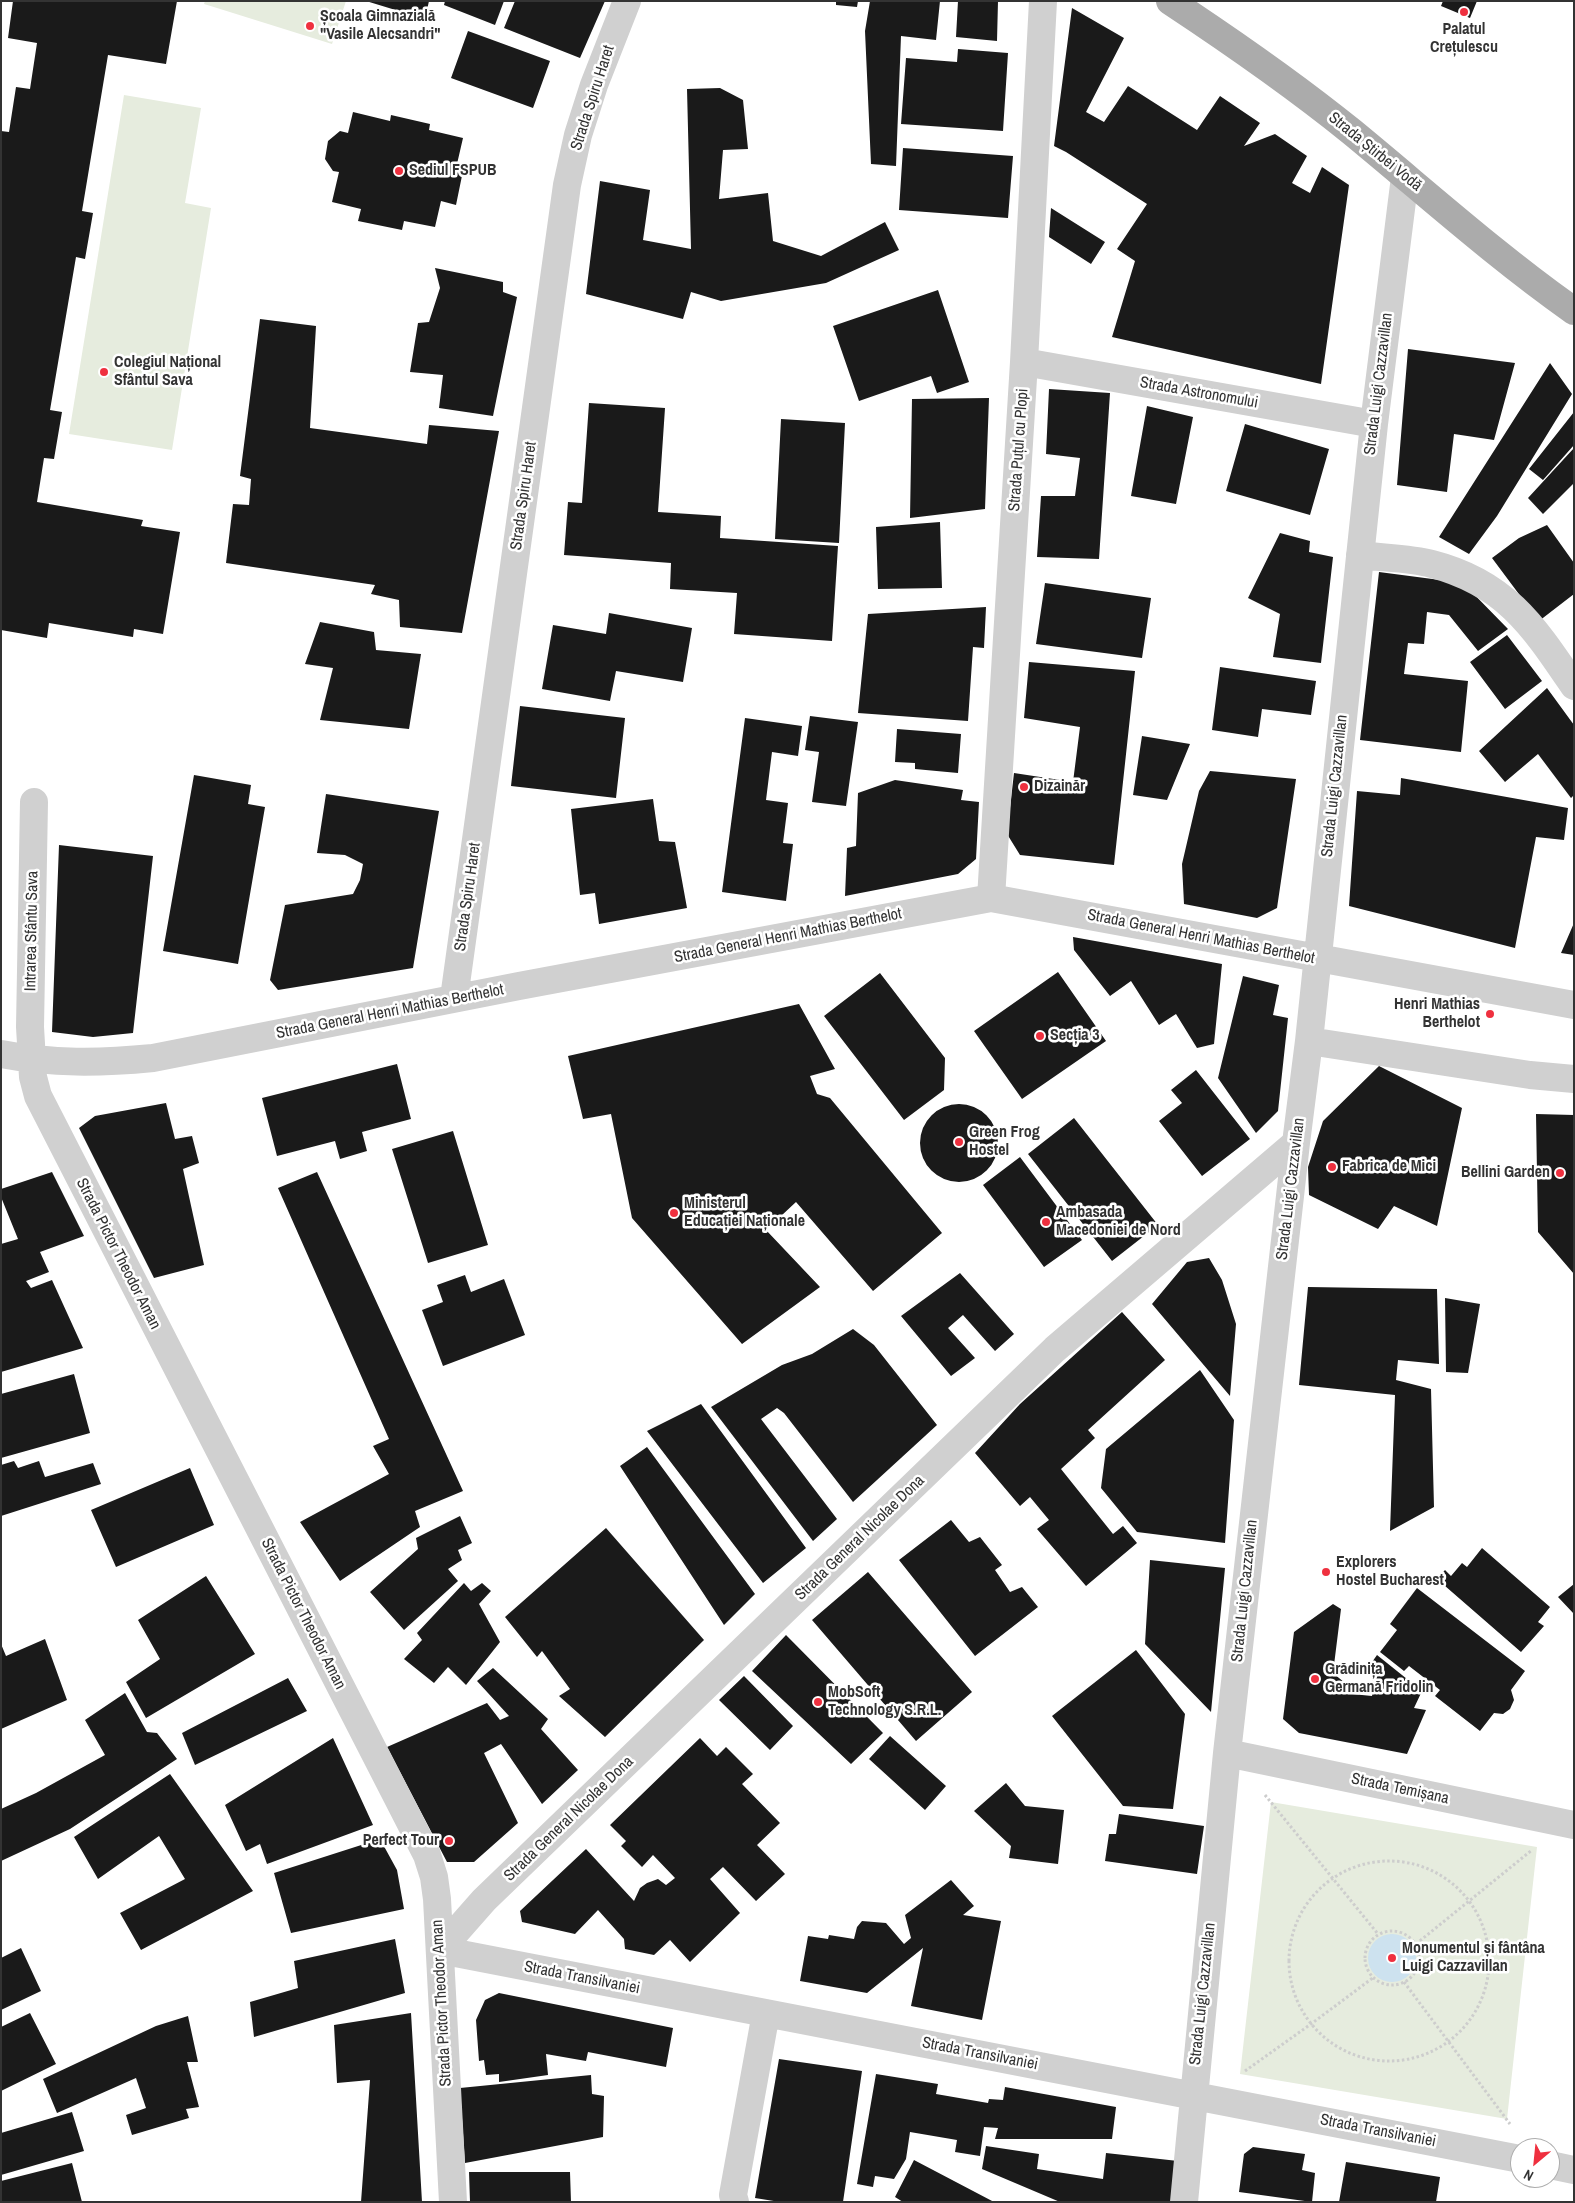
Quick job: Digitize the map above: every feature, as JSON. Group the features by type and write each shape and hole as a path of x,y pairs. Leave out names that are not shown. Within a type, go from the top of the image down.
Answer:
{"main road":[{"name":"Strada Știrbei Vodă","path":"1170,1 1227,39 1303,95 1472,233 1574,311"}],"street":[{"name":"Strada Spiru Haret","path":"454,998 567,185 578,135 594,85 627,1"},
{"name":"Strada Puțul cu Plopi","path":"991,898 1024,362 1043,1"},
{"name":"Strada Luigi Cazzavillan","path":"1184,2202 1227,1753 1309,1041 1374,424 1405,177"},
{"name":"Strada Astronomului","path":"1024,362 1374,424"},
{"path":"1360,556 1431,563 1458,572 1482,584 1519,612 1538,633 1574,686"},
{"name":"Intrarea Sfântu Sava","path":"31,1060 34,802"},
{"name":"Strada General Henri Mathias Berthelot","path":"1,1054 31,1060 97,1063 153,1058 454,998 991,898 1574,1005"},
{"path":"1309,1041 1530,1075 1574,1079"},
{"name":"Strada Pictor Theodor Aman","path":"31,1060 33,1077 43,1107 427,1855 434,1877 440,1950 453,2202"},
{"name":"Strada General Nicolae Dona","path":"440,1950 484,1900 1055,1349 1296,1142"},
{"name":"Strada Temișana","path":"1227,1753 1574,1824"},
{"name":"Strada Transilvaniei","path":"440,1950 1510,2157"},
{"path":"735,2202 733,2196 766,2013"},
{"path":"1560,2167 1574,2170"}],"path":[{"path":"1227,1753 1271,1802 1378,1934"},
{"path":"1416,1944 1537,1847"},
{"path":"1380,1860 1405,1862 1430,1868 1452,1882 1470,1900 1485,1928 1490,1960 1486,1991 1472,2019 1450,2042 1428,2054 1403,2061 1377,2061 1352,2054 1330,2042 1311,2024 1297,2001 1290,1974 1289,1947 1297,1920 1312,1896 1332,1878 1354,1866 1380,1860"},
{"path":"1395,1930 1411,1938 1416,1944 1419,1953 1416,1970 1404,1982 1388,1984 1374,1977 1366,1963 1366,1954 1372,1940 1378,1934 1395,1930"},
{"path":"1240,2074 1374,1977"},
{"path":"1404,1982 1512,2126"}],"shaded area":[{"name":"Școala Gimnazială \"Vasile Alecsandri\"","path":"205,1 346,1 332,44 204,4"},
{"path":"124,95 201,108 185,203 211,208 172,450 69,434"},
{"path":"1271,1802 1537,1847 1507,2119 1240,2074"}],"water":[{"path":"1392,1934 1401,1936 1409,1941 1414,1949 1416,1958 1414,1967 1409,1975 1401,1980 1392,1982 1383,1980 1375,1975 1370,1967 1368,1958 1370,1949 1375,1941 1383,1936"}],"building":[{"path":"13,1 177,1 166,64 108,55 82,211 93,213 85,259 76,257 50,410 62,412 54,459 44,458 37,502 143,520 141,526 180,532 163,634 134,629 133,637 49,623 47,638 1,630 1,131 9,132 16,87 30,89 37,43 8,38"},
{"path":"366,1 429,1 425,19"},
{"path":"445,1 504,1 495,25 444,5"},
{"path":"515,1 605,1 580,58 504,28"},
{"path":"836,1 858,1 857,7 836,5"},
{"path":"870,1 940,1 936,40 901,36 896,166 871,164 865,31"},
{"path":"958,1 998,1 997,41 956,37"},
{"name":"Palatul Crețulescu","path":"1443,1 1477,1 1470,18 1441,6"},
{"path":"1072,8 1124,38 1086,112 1104,122 1128,86 1197,130 1220,96 1260,123 1244,146 1275,134 1307,156 1292,183 1310,193 1322,167 1349,185 1321,384 1112,337 1135,261 1117,249 1147,204 1054,146"},
{"path":"468,31 550,61 533,108 451,78"},
{"path":"958,49 1008,53 1003,131 901,124 906,58 957,62"},
{"path":"720,88 743,100 748,149 723,150 719,199 768,193 773,241 821,256 885,222 899,250 826,283 721,301 691,292 683,319 586,294 600,181 650,190 643,240 691,249 687,89"},
{"name":"Sediul FSPUB","path":"353,112 390,121 391,115 430,124 429,130 463,138 457,164 464,166 456,205 441,201 435,227 404,221 402,230 358,221 361,209 332,202 339,172 333,171 325,159 328,141 340,131 348,133"},
{"path":"903,148 1013,156 1008,218 899,210"},
{"path":"1051,208 1105,242 1091,264 1049,237"},
{"path":"435,268 503,282 503,292 517,297 493,416 439,408 443,375 410,372 418,323 429,322 440,288"},
{"path":"938,290 969,382 937,393 931,376 859,401 833,326"},
{"path":"260,319 316,326 310,428 427,444 429,425 499,431 462,633 400,627 399,600 371,594 375,585 226,563 233,504 249,505 251,479 240,476"},
{"path":"1408,349 1515,363 1494,440 1454,434 1447,492 1397,485"},
{"path":"1550,363 1572,394 1497,516 1469,554 1439,537"},
{"path":"1049,389 1110,393 1099,559 1037,557 1041,496 1075,496 1080,458 1046,454"},
{"path":"989,398 985,509 910,518 912,399"},
{"path":"589,403 665,408 658,512 721,516 720,538 838,546 832,641 734,634 737,593 670,589 671,563 564,555 568,502 582,503"},
{"path":"1147,406 1193,417 1176,504 1131,496"},
{"path":"1574,412 1574,445 1543,480 1529,469"},
{"path":"781,419 845,423 839,543 775,539"},
{"path":"1245,424 1329,449 1310,515 1226,491"},
{"path":"1574,448 1574,483 1543,514 1528,498"},
{"path":"940,522 942,588 878,589 876,527"},
{"path":"1547,525 1574,563 1574,594 1539,621 1492,558 1519,538"},
{"path":"1280,533 1310,541 1309,552 1333,557 1321,663 1273,657 1280,614 1248,598"},
{"path":"1379,572 1463,583 1508,629 1478,651 1449,615 1427,612 1424,644 1408,643 1404,674 1468,681 1461,752 1360,740"},
{"path":"1045,583 1151,598 1142,658 1036,644"},
{"path":"986,607 984,648 973,647 968,721 858,713 868,614"},
{"path":"609,613 692,628 683,682 616,671 610,701 542,689 553,625 606,634"},
{"path":"320,622 374,632 376,650 421,654 409,729 320,720 333,668 305,664"},
{"path":"1507,635 1542,681 1505,709 1470,662"},
{"path":"1029,662 1135,671 1114,865 1020,855 1007,834 1014,773 1073,782 1080,727 1024,718"},
{"path":"1220,667 1316,681 1311,715 1262,709 1258,737 1212,730"},
{"path":"1547,688 1574,725 1574,795 1571,798 1538,754 1505,782 1479,751"},
{"path":"520,706 625,718 616,798 511,786"},
{"path":"810,716 858,722 846,806 812,802 819,752 805,750"},
{"path":"745,718 802,726 798,756 772,752 766,800 788,803 783,843 793,844 786,901 722,892"},
{"path":"897,729 961,734 958,773 915,769 915,763 895,762"},
{"path":"1142,736 1190,744 1167,800 1133,795"},
{"path":"1210,771 1296,779 1277,908 1257,918 1184,904 1182,864 1199,791"},
{"path":"194,775 251,785 248,804 265,807 238,964 163,951"},
{"path":"1401,778 1568,808 1564,840 1536,837 1515,948 1349,906 1357,791 1400,795"},
{"path":"895,780 963,790 961,800 979,802 976,859 958,874 845,896 847,848 856,846 858,793"},
{"path":"326,794 439,811 413,968 278,990 270,980 285,905 353,894 360,880 363,864 345,855 317,853"},
{"path":"653,799 659,841 675,842 687,908 599,924 595,893 580,895 571,809"},
{"path":"59,845 153,856 133,1033 93,1037 52,1032"},
{"path":"1574,923 1574,955 1561,953"},
{"path":"1073,937 1222,964 1214,1044 1197,1048 1176,1014 1159,1025 1131,981 1110,996 1074,950"},
{"name":"Secția 3","path":"1058,972 1106,1041 1022,1099 974,1031"},
{"path":"880,973 945,1058 944,1090 904,1120 824,1016"},
{"path":"1243,976 1279,985 1273,1015 1288,1018 1278,1111 1256,1133 1218,1078"},
{"path":"799,1004 835,1069 810,1076 817,1094 830,1098 942,1233 873,1291 796,1202 766,1230 820,1287 742,1344 632,1218 611,1114 583,1119 568,1056"},
{"path":"397,1064 411,1119 362,1132 367,1151 340,1159 335,1141 277,1156 262,1098"},
{"path":"1379,1066 1462,1108 1437,1226 1394,1206 1378,1229 1309,1195 1308,1167 1323,1121"},
{"path":"1196,1070 1250,1139 1202,1176 1159,1121 1182,1103 1171,1090"},
{"path":"166,1103 175,1139 192,1136 199,1163 183,1169 204,1265 154,1278 79,1128 95,1116"},
{"name":"Green Frog Hostel","path":"951,1104 967,1104 981,1110 992,1121 998,1135 998,1151 992,1165 981,1176 967,1182 951,1182 937,1176 926,1165 920,1151 920,1135 926,1121 937,1110"},
{"path":"1536,1114 1574,1115 1574,1274 1538,1232"},
{"path":"1074,1118 1158,1225 1112,1261 1028,1154"},
{"path":"453,1131 488,1245 428,1263 392,1149"},
{"path":"1020,1157 1082,1240 1044,1267 983,1185"},
{"path":"52,1172 84,1236 40,1252 49,1272 26,1281 31,1288 52,1280 83,1348 1,1372 1,1244 18,1239 1,1197 1,1189"},
{"path":"317,1172 463,1491 415,1511 420,1527 340,1581 300,1522 389,1474 373,1446 389,1439 278,1188"},
{"path":"1209,1258 1222,1280 1236,1324 1230,1396 1152,1304 1187,1262"},
{"path":"960,1273 1014,1334 995,1351 963,1315 948,1328 975,1358 951,1376 901,1316"},
{"path":"465,1275 471,1292 504,1279 525,1335 443,1366 422,1310 443,1302 437,1285"},
{"path":"1308,1287 1437,1289 1439,1364 1398,1360 1396,1380 1431,1389 1434,1507 1390,1531 1395,1395 1299,1385"},
{"path":"1445,1298 1480,1304 1468,1373 1446,1372"},
{"path":"1122,1312 1165,1360 1088,1430 1095,1438 1061,1469 1113,1534 1123,1526 1137,1543 1086,1586 1037,1529 1049,1520 1030,1497 1020,1506 975,1453 1020,1404"},
{"path":"853,1329 874,1345 937,1425 853,1502 784,1413 777,1408 761,1419 837,1519 813,1541 711,1407 782,1365 812,1354"},
{"path":"1200,1370 1234,1420 1225,1543 1137,1532 1101,1488 1106,1449"},
{"path":"74,1374 90,1433 1,1458 1,1394"},
{"path":"701,1404 806,1548 763,1583 647,1431"},
{"path":"647,1447 755,1594 724,1625 620,1466"},
{"path":"14,1461 18,1468 39,1461 45,1477 93,1463 101,1484 1,1516 1,1465"},
{"path":"190,1468 214,1525 116,1567 91,1510"},
{"path":"460,1516 472,1543 458,1550 462,1560 448,1569 458,1581 404,1630 370,1592 418,1549 416,1538"},
{"path":"951,1520 969,1542 980,1537 1002,1565 995,1570 1010,1592 1022,1587 1038,1607 975,1656 899,1560"},
{"path":"606,1528 704,1640 605,1737 559,1696 570,1689 542,1651 537,1657 505,1617"},
{"path":"1482,1548 1550,1607 1538,1622 1544,1626 1521,1652 1437,1579 1445,1570 1451,1576 1462,1563 1467,1567"},
{"path":"1150,1560 1225,1568 1211,1712 1145,1644"},
{"path":"868,1572 972,1692 916,1741 812,1620"},
{"path":"206,1576 255,1654 146,1718 126,1682 160,1659 138,1620"},
{"path":"464,1583 471,1591 482,1583 491,1591 479,1604 500,1642 466,1685 448,1667 434,1683 404,1659 422,1640 417,1633"},
{"path":"1574,1584 1574,1614 1558,1597"},
{"path":"1417,1588 1525,1671 1511,1690 1514,1700 1510,1709 1503,1714 1494,1713 1480,1731 1435,1696 1440,1690 1409,1666 1404,1671 1380,1652 1397,1630 1390,1624"},
{"name":"Grădinița Germană Fridolin","path":"1333,1604 1341,1609 1333,1673 1345,1683 1352,1694 1372,1696 1373,1691 1377,1689 1372,1680 1377,1675 1370,1665 1377,1655 1422,1691 1414,1708 1426,1710 1407,1754 1299,1733 1283,1719 1294,1632"},
{"name":"MobSoft Technology S.R.L.","path":"786,1635 883,1733 851,1764 752,1671"},
{"path":"45,1639 67,1700 1,1729 1,1644 6,1656"},
{"path":"1136,1650 1185,1714 1173,1809 1123,1806 1052,1716"},
{"path":"493,1668 548,1719 541,1729 578,1770 542,1804 501,1744 484,1753 518,1823 474,1862 447,1862 387,1747 487,1703 500,1720 509,1716 477,1681"},
{"path":"744,1676 793,1726 770,1750 719,1700"},
{"path":"288,1678 307,1711 195,1765 182,1733"},
{"path":"125,1693 147,1732 157,1733 177,1759 70,1829 1,1861 1,1809 36,1793 105,1755 85,1720"},
{"path":"890,1736 946,1786 925,1810 869,1759"},
{"path":"333,1738 373,1825 267,1864 260,1844 246,1851 225,1805"},
{"path":"700,1738 717,1756 726,1747 753,1774 742,1784 780,1823 757,1845 785,1874 756,1901 723,1867 710,1879 740,1913 690,1962 670,1940 654,1955 625,1949 624,1939 598,1910 575,1934 522,1922 520,1911 586,1849 634,1901 640,1888 647,1883 658,1879 666,1885 675,1878 653,1855 642,1867 621,1846 626,1841 610,1825"},
{"path":"170,1774 253,1891 141,1950 120,1913 185,1879 159,1836 98,1879 74,1837"},
{"path":"1006,1783 1025,1806 1064,1810 1058,1864 1009,1858 1011,1846 974,1811"},
{"path":"1119,1814 1204,1826 1197,1874 1105,1861 1109,1834 1116,1834"},
{"path":"380,1839 397,1870 404,1909 291,1933 274,1873"},
{"path":"951,1880 974,1906 963,1915 1001,1921 982,2020 911,2006 923,1948 867,1993 800,1981 808,1936 828,1939 829,1935 854,1939 857,1927 862,1921 886,1923 904,1944 911,1938 905,1915"},
{"path":"395,1939 405,1993 254,2037 250,2002 298,1988 294,1961"},
{"path":"21,1948 41,1991 1,2010 1,1958"},
{"path":"499,1993 673,2028 666,2067 588,2052 586,2061 546,2054 548,2075 499,2082 499,2074 486,2075 484,2060 479,2061 476,2020 485,2000"},
{"path":"30,2013 56,2064 1,2091 1,2027"},
{"path":"411,2013 422,2202 361,2202 370,2080 337,2083 334,2025"},
{"path":"188,2016 198,2062 187,2062 199,2107 186,2109 189,2118 132,2135 126,2115 146,2108 136,2078 57,2113 43,2079 156,2026"},
{"path":"779,2059 862,2071 843,2202 780,2202 755,2198"},
{"path":"876,2074 938,2084 936,2094 988,2103 989,2099 1003,2100 1005,2087 1116,2107 1112,2139 995,2139 998,2128 984,2127 980,2156 955,2152 957,2140 910,2132 906,2159 894,2179 875,2176 873,2187 857,2184"},
{"path":"591,2075 592,2094 604,2096 603,2137 465,2163 460,2088"},
{"path":"72,2112 84,2151 1,2175 1,2133"},
{"path":"986,2146 1039,2154 1037,2169 1103,2179 1106,2153 1178,2161 1173,2202 1060,2202 982,2169"},
{"path":"1253,2147 1305,2154 1302,2170 1315,2173 1312,2202 1239,2192 1244,2154"},
{"path":"914,2160 994,2202 903,2202 895,2197"},
{"path":"1346,2162 1440,2177 1436,2202 1339,2202"},
{"path":"72,2163 82,2202 1,2202 1,2181"},
{"path":"469,2172 570,2172 571,2202 470,2202"}],"place":[{"name":"Palatul Crețulescu","path":"1464,12"},
{"name":"Școala Gimnazială \"Vasile Alecsandri\"","path":"310,26"},
{"name":"Sediul FSPUB","path":"399,171"},
{"name":"Colegiul Național Sfântul Sava","path":"104,372"},
{"name":"Dizainăr","path":"1024,787"},
{"name":"Henri Mathias Berthelot","path":"1490,1014"},
{"name":"Secția 3","path":"1040,1036"},
{"name":"Green Frog Hostel","path":"959,1142"},
{"name":"Fabrica de Mici","path":"1332,1167"},
{"name":"Bellini Garden","path":"1560,1173"},
{"name":"Ministerul Educației Naționale","path":"674,1213"},
{"name":"Ambasada Macedoniei de Nord","path":"1046,1222"},
{"name":"Explorers Hostel Bucharest","path":"1326,1572"},
{"name":"Grădinița Germană Fridolin","path":"1315,1679"},
{"name":"MobSoft Technology S.R.L.","path":"818,1702"},
{"name":"Perfect Tour","path":"449,1841"},
{"name":"Monumentul și fântâna Luigi Cazzavillan","path":"1392,1958"}]}
